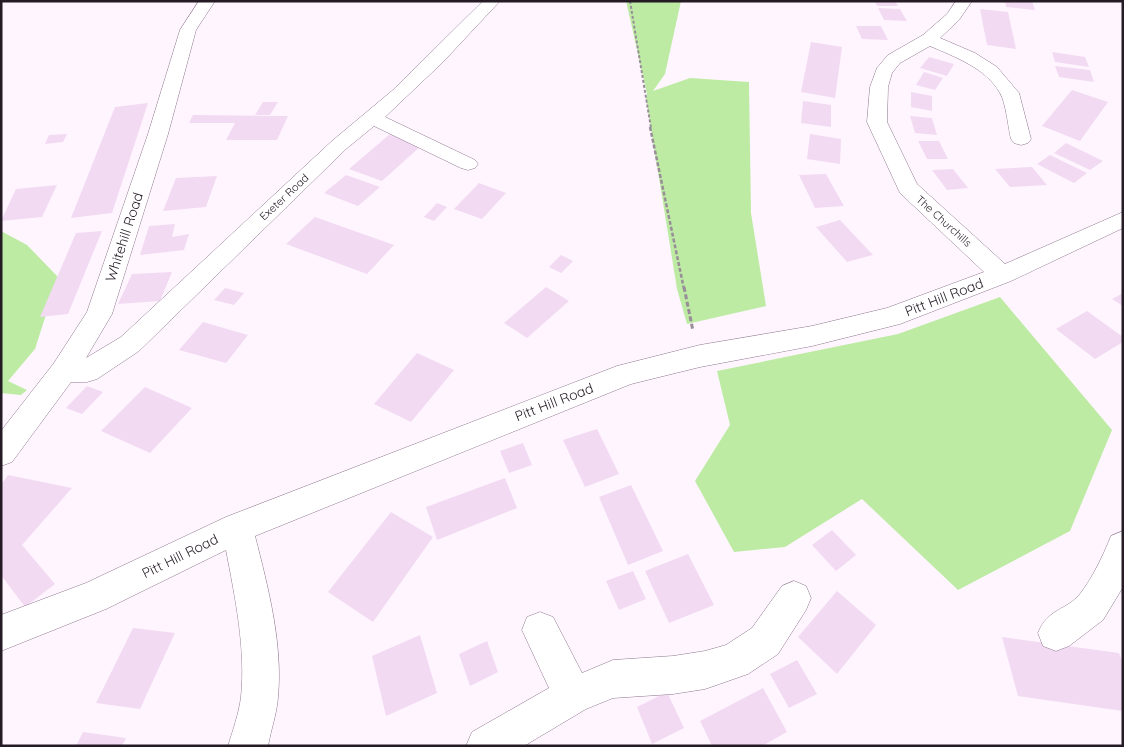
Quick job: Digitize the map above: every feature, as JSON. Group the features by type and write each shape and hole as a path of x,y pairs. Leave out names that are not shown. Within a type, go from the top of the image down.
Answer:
{"street":[{"name":"Whitehill Road","path":"1,453 64,371 99,314 158,134 188,30 207,1"},
{"name":"Exeter Road","path":"64,371 87,371 130,344 339,145 373,119 492,1"},
{"name":"The Churchills","path":"964,1 952,17 929,39 894,59 883,72 879,87 877,122 908,188 1002,275"},
{"path":"929,39 969,57 991,71 1010,93 1021,139"},
{"path":"373,119 398,129 468,164"},
{"name":"Pitt Hill Road","path":"1,633 94,597 237,528 627,374 700,356 812,336 891,317 1002,275 1123,219"},
{"path":"237,528 248,572 257,628 260,691 248,746"},
{"path":"1056,633 1091,608 1113,571 1123,547"},
{"path":"486,746 573,695 613,679 673,675 705,670 735,661 765,641 794,598"},
{"path":"540,630 573,695"}],"path":[{"path":"630,1 644,96 695,343 700,356"}],"green space":[{"path":"626,1 681,1 665,74 653,91 690,78 749,82 751,213 766,306 687,324 677,289 646,98 647,94"},
{"path":"1,231 27,245 58,277 35,349 8,381 27,390 21,395 1,393"},
{"path":"1000,297 1112,430 1070,531 958,590 862,499 785,547 734,552 695,481 730,425 717,371 898,334"}],"building":[{"path":"875,1 895,1 898,6 877,6"},
{"path":"1005,1 1032,1 1035,10 1006,7"},
{"path":"878,8 900,9 907,21 884,20"},
{"path":"980,9 1008,12 1016,49 987,45"},
{"path":"856,26 881,26 888,40 862,39"},
{"path":"811,42 842,47 835,98 801,92"},
{"path":"1052,52 1085,57 1089,67 1055,62"},
{"path":"929,57 954,64 947,76 920,68"},
{"path":"1055,66 1090,70 1094,82 1059,77"},
{"path":"924,72 943,78 935,90 916,85"},
{"path":"1072,90 1108,102 1080,141 1042,126"},
{"path":"911,92 932,96 932,111 911,107"},
{"path":"803,101 831,105 831,127 801,123"},
{"path":"263,102 278,102 270,115 255,115"},
{"path":"148,103 112,213 71,218 115,107"},
{"path":"193,115 288,116 277,140 226,140 235,123 189,123"},
{"path":"910,116 932,118 937,135 915,133"},
{"path":"67,134 63,142 45,144 49,135"},
{"path":"390,134 422,145 382,181 349,169"},
{"path":"810,134 841,139 840,164 807,159"},
{"path":"918,141 939,141 948,159 927,159"},
{"path":"1066,143 1103,161 1090,170 1054,153"},
{"path":"1050,155 1087,173 1074,183 1037,164"},
{"path":"1032,167 1047,185 1010,187 995,169"},
{"path":"953,169 968,188 947,190 932,170"},
{"path":"826,174 844,206 815,208 799,175"},
{"path":"346,175 380,187 358,206 324,193"},
{"path":"217,176 206,207 163,211 176,178"},
{"path":"479,183 506,193 482,219 454,209"},
{"path":"57,185 42,217 1,221 16,189"},
{"path":"437,203 447,207 434,221 424,217"},
{"path":"315,217 394,245 367,274 286,244"},
{"path":"840,220 873,255 847,262 816,227"},
{"path":"175,224 172,237 189,234 184,250 140,255 149,226"},
{"path":"102,231 68,314 40,317 76,233"},
{"path":"561,255 573,261 561,273 549,267"},
{"path":"172,272 160,301 118,304 132,274"},
{"path":"546,287 569,301 527,338 504,323"},
{"path":"225,288 244,293 234,305 214,300"},
{"path":"1123,293 1123,306 1112,299"},
{"path":"1087,311 1123,337 1123,342 1095,359 1056,329"},
{"path":"203,322 248,335 226,363 179,350"},
{"path":"417,353 454,370 411,422 374,404"},
{"path":"87,386 103,392 82,414 66,408"},
{"path":"145,387 192,408 150,453 101,431"},
{"path":"597,429 619,474 585,487 563,440"},
{"path":"523,443 532,465 509,473 500,451"},
{"path":"8,475 72,488 22,545 55,584 25,607 1,575 1,485"},
{"path":"505,478 517,508 437,540 426,507"},
{"path":"631,485 663,551 628,565 599,497"},
{"path":"391,512 433,537 373,622 328,592"},
{"path":"832,530 856,555 836,571 812,545"},
{"path":"688,554 714,605 669,623 645,571"},
{"path":"633,571 646,599 619,610 606,581"},
{"path":"837,591 876,625 837,674 798,637"},
{"path":"133,628 175,633 140,709 96,703"},
{"path":"420,635 437,693 386,716 372,656"},
{"path":"1002,637 1119,653 1123,664 1123,711 1018,696"},
{"path":"487,641 498,672 470,686 459,654"},
{"path":"797,660 817,694 789,708 770,674"},
{"path":"763,688 787,732 762,746 712,746 700,721"},
{"path":"667,692 684,728 652,744 637,707"},
{"path":"83,732 126,738 122,746 76,746"}]}
